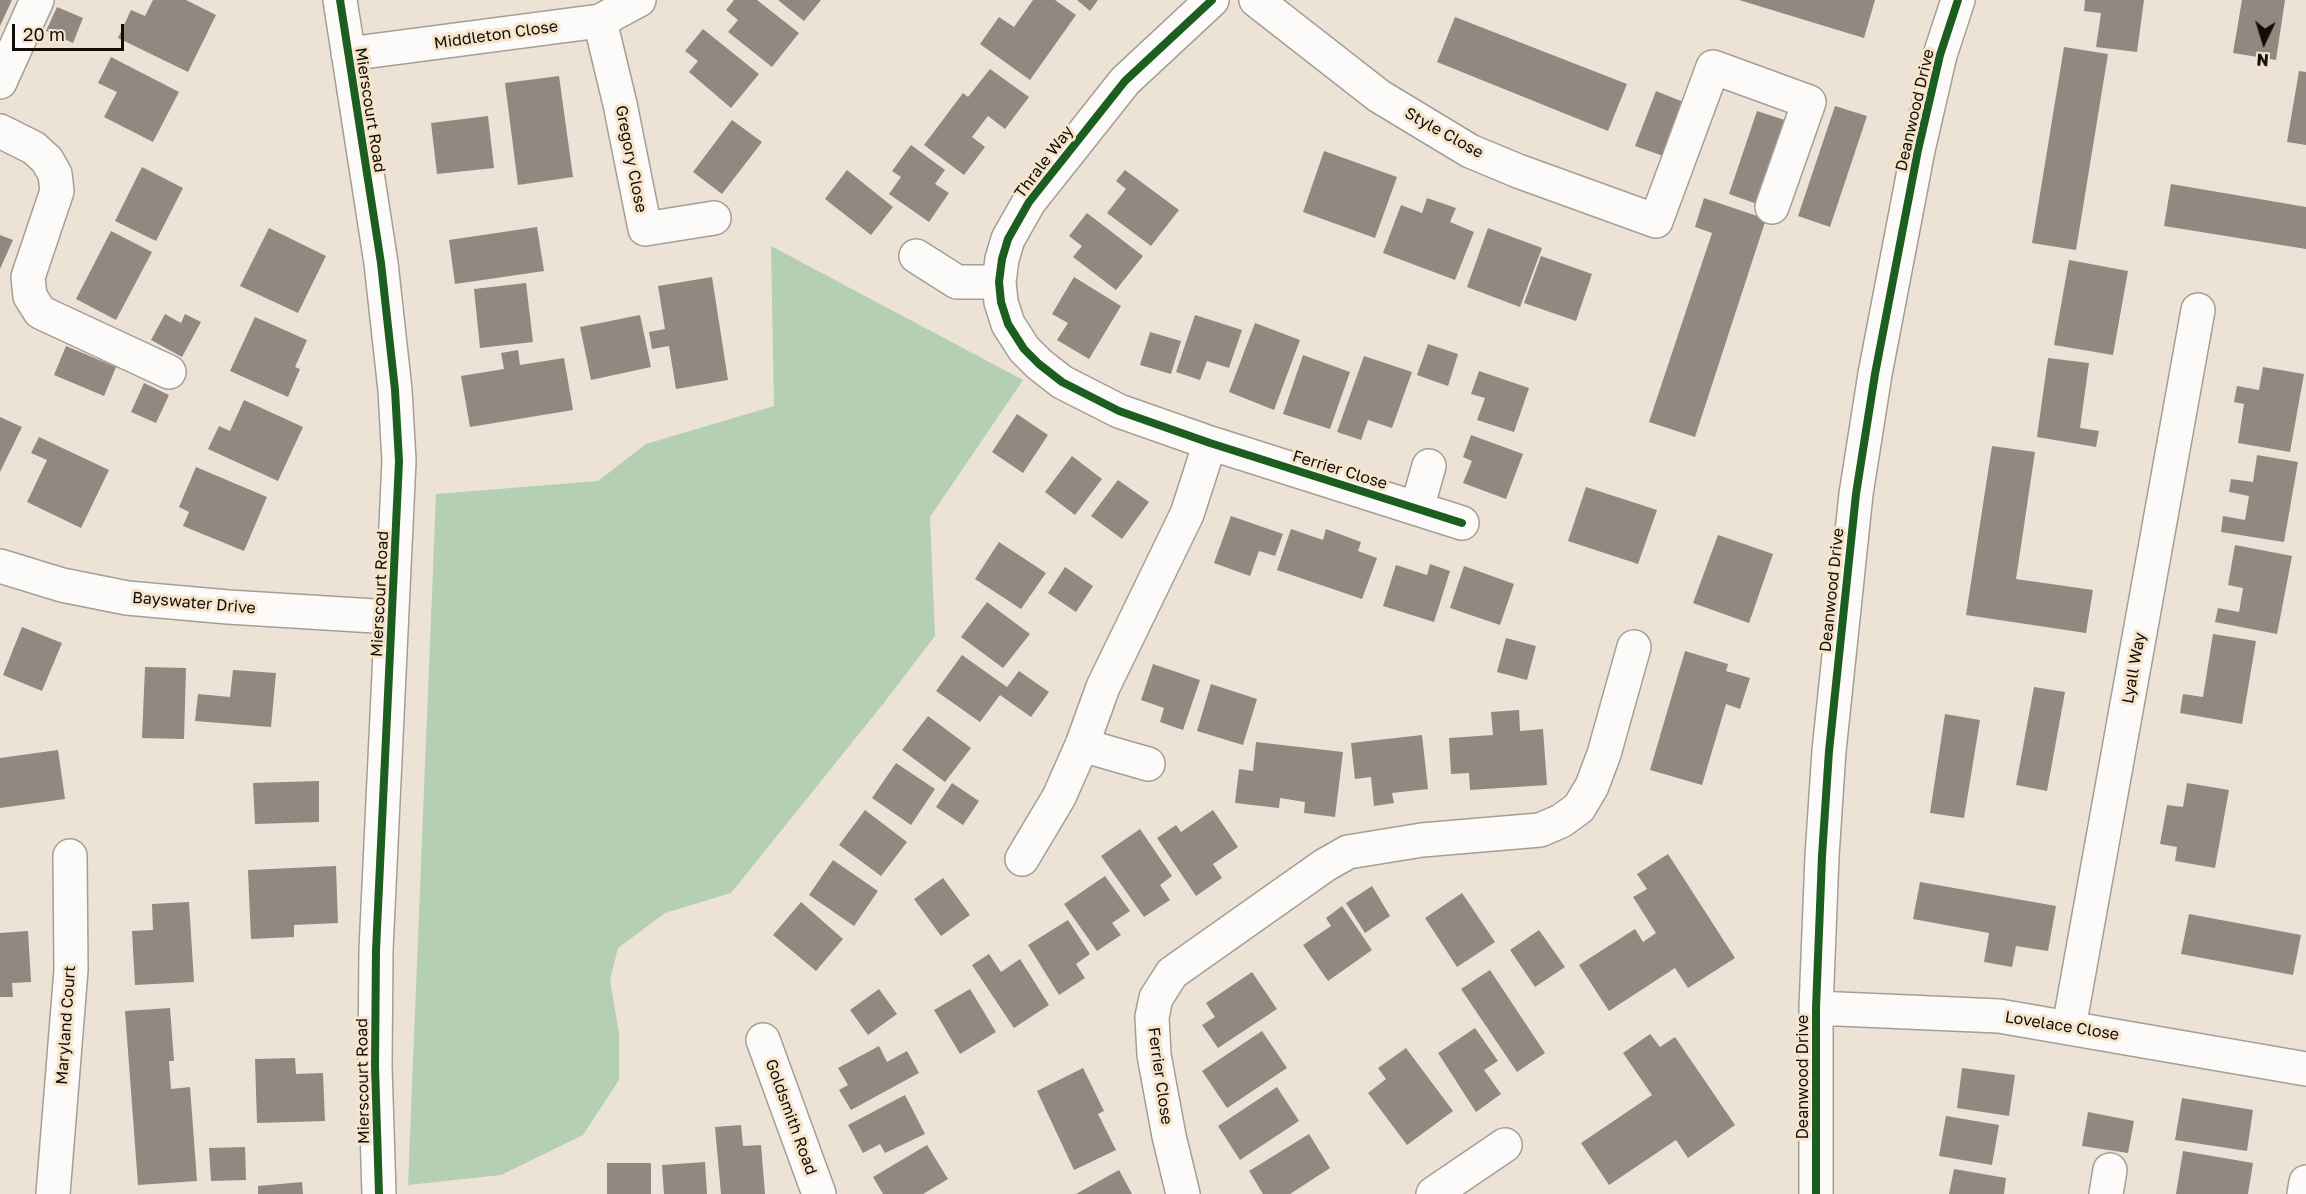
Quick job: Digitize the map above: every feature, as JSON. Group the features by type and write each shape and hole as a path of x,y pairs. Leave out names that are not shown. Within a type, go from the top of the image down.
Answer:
{"street":[{"path":"0,82 37,0"},
{"name":"Mierscourt Road","path":"340,0 381,263 395,390 399,461 376,950 375,1066 379,1194"},
{"name":"Middleton Close","path":"348,54 600,21 639,0"},
{"name":"Thrale Way","path":"1210,443 1119,411 1062,382 1024,349 1008,324 1001,302 999,282 1008,239 1029,202 1125,81 1212,0"},
{"name":"Style Close","path":"1256,0 1379,96 1470,150 1518,171 1656,221 1713,67 1809,102 1772,207"},
{"name":"Deanwood Drive","path":"1816,1194 1816,1008 1822,856 1829,751 1856,494 1875,374 1918,150 1940,55 1958,0"},
{"name":"Gregory Close","path":"600,21 620,104 645,229 714,218"},
{"path":"0,131 34,148 47,160 55,174 57,191 28,277 30,296 40,312 169,372"},
{"path":"916,256 957,282 999,282"},
{"name":"Lyall Way","path":"2069,1026 2198,310"},
{"path":"1022,859 1059,797 1082,745 1102,687 1187,514 1210,443"},
{"name":"Ferrier Close","path":"1210,443 1462,522"},
{"path":"1418,508 1429,466"},
{"name":"Bayswater Drive","path":"0,566 62,585 127,598 391,617"},
{"name":"Ferrier Close","path":"1183,1194 1169,1136 1154,1055 1152,1017 1156,998 1172,973 1325,865 1347,852 1422,840 1540,830 1562,821 1579,807 1592,786 1604,754 1634,647"},
{"path":"1082,745 1148,764"},
{"name":"Maryland Court","path":"53,1194 71,970 69,856"},
{"name":"Lovelace Close","path":"1816,1008 1999,1016 2069,1026 2306,1069"},
{"name":"Goldsmith Road","path":"763,1040 819,1194"},
{"path":"1433,1194 1505,1146"},
{"path":"2304,1194 2306,1182"}],"green space":[{"path":"771,246 1023,380 930,517 935,636 731,893 665,913 618,948 610,980 619,1033 619,1080 583,1135 501,1175 408,1185 436,494 598,481 646,444 774,406"}],"building":[{"path":"0,0 12,0 0,26"},
{"path":"153,0 186,0 216,15 188,72 118,38 131,10 145,16"},
{"path":"734,0 757,0 799,33 772,67 728,32 738,20 726,10"},
{"path":"778,0 821,0 804,21"},
{"path":"1033,0 1055,0 1076,15 1030,80 980,44 999,17 1014,27"},
{"path":"1077,0 1098,0 1090,11"},
{"path":"1739,0 1875,0 1864,38"},
{"path":"2085,0 2144,0 2137,52 2096,47 2101,13 2084,11"},
{"path":"2242,0 2285,0 2276,60 2233,53"},
{"path":"57,7 83,18 73,43 46,31"},
{"path":"1455,17 1627,84 1608,131 1437,62"},
{"path":"703,29 759,74 731,108 689,72 698,61 685,51"},
{"path":"2064,47 2108,54 2076,250 2032,243"},
{"path":"111,57 179,92 153,142 104,117 117,92 98,83"},
{"path":"990,69 1029,97 1005,129 988,116 972,137 985,147 964,175 924,145 963,93 968,97"},
{"path":"2299,71 2306,72 2306,145 2287,142"},
{"path":"559,76 573,177 518,185 505,83"},
{"path":"1656,91 1686,103 1666,157 1635,146"},
{"path":"1835,106 1867,116 1830,227 1798,216"},
{"path":"1757,111 1788,121 1760,205 1729,194"},
{"path":"488,116 494,168 437,174 431,123"},
{"path":"732,120 762,142 722,194 693,172"},
{"path":"911,145 945,170 935,184 949,193 929,222 889,194 901,177 892,171"},
{"path":"1324,151 1397,177 1375,238 1303,212"},
{"path":"142,167 183,188 156,241 115,221"},
{"path":"847,170 893,207 871,235 825,199"},
{"path":"1125,170 1179,210 1151,246 1107,213 1126,189 1116,181"},
{"path":"2171,184 2306,207 2306,249 2164,226"},
{"path":"1427,198 1456,208 1450,222 1474,232 1455,280 1383,253 1401,205 1422,213"},
{"path":"1704,198 1766,219 1695,437 1649,422 1712,233 1695,227"},
{"path":"1087,213 1143,256 1116,290 1073,257 1082,246 1069,236"},
{"path":"537,227 544,271 455,284 449,240"},
{"path":"269,228 326,256 298,313 240,286"},
{"path":"1488,228 1542,248 1520,307 1467,287"},
{"path":"111,231 152,252 116,320 76,299"},
{"path":"0,235 13,240 0,269"},
{"path":"1541,256 1592,274 1576,321 1524,303"},
{"path":"2069,260 2128,271 2113,355 2054,345"},
{"path":"712,277 728,380 676,389 669,346 652,349 649,332 665,329 658,286"},
{"path":"1074,277 1121,306 1089,359 1057,340 1068,323 1052,314"},
{"path":"526,283 533,342 480,348 474,289"},
{"path":"165,314 181,323 185,314 201,322 182,357 151,340"},
{"path":"640,315 651,367 591,380 580,327"},
{"path":"1195,315 1242,330 1229,368 1207,361 1200,380 1176,372"},
{"path":"255,317 307,340 295,367 300,369 288,397 230,371"},
{"path":"1255,323 1300,340 1274,410 1229,392"},
{"path":"1150,332 1181,341 1171,374 1140,365"},
{"path":"1428,344 1458,354 1448,386 1417,375"},
{"path":"66,346 116,367 104,396 54,375"},
{"path":"518,350 520,365 564,358 573,410 470,427 461,376 504,369 501,353"},
{"path":"1303,355 1350,372 1330,429 1283,414"},
{"path":"1364,356 1412,372 1392,428 1368,420 1361,440 1337,432"},
{"path":"2048,358 2089,363 2080,428 2099,431 2096,447 2037,437"},
{"path":"2263,367 2304,374 2290,452 2238,443 2244,404 2234,402 2237,386 2259,390"},
{"path":"1479,371 1529,388 1514,432 1477,420 1485,398 1471,394"},
{"path":"144,383 169,395 156,423 131,412"},
{"path":"244,400 303,427 278,481 208,449 219,426 230,431"},
{"path":"1017,414 1048,435 1023,473 992,452"},
{"path":"0,417 22,427 0,472"},
{"path":"1471,435 1523,454 1506,499 1463,483 1472,461 1463,457"},
{"path":"39,437 109,470 81,528 27,502 47,460 31,453"},
{"path":"1992,446 2035,452 2016,579 2093,590 2086,633 1966,615"},
{"path":"2257,455 2298,462 2284,542 2221,532 2223,516 2245,520 2249,496 2229,492 2231,479 2253,482"},
{"path":"1072,456 1102,479 1075,515 1045,492"},
{"path":"196,467 267,497 244,551 183,526 189,512 179,507"},
{"path":"1118,480 1149,502 1122,539 1091,516"},
{"path":"1586,487 1657,510 1638,564 1568,541"},
{"path":"1231,516 1283,534 1275,556 1259,551 1250,576 1214,563"},
{"path":"1291,529 1323,540 1326,529 1361,542 1358,551 1377,558 1362,599 1277,570"},
{"path":"1718,535 1773,554 1749,623 1693,603"},
{"path":"999,542 1046,573 1021,609 975,579"},
{"path":"2235,545 2292,556 2277,634 2215,622 2218,608 2239,612 2243,588 2228,585"},
{"path":"1430,564 1450,571 1434,622 1383,606 1396,565 1427,575"},
{"path":"1464,566 1514,584 1500,625 1450,608"},
{"path":"1065,567 1093,586 1076,612 1048,593"},
{"path":"987,602 1030,634 1003,668 961,637"},
{"path":"22,627 62,643 42,691 3,675"},
{"path":"2213,634 2256,641 2242,724 2180,713 2183,694 2203,697"},
{"path":"1506,638 1536,646 1527,680 1497,672"},
{"path":"1685,651 1728,664 1726,671 1750,678 1740,709 1726,704 1702,785 1650,770"},
{"path":"962,655 1007,687 1019,671 1049,692 1031,717 1000,695 980,722 936,691"},
{"path":"1153,664 1200,680 1183,730 1160,722 1164,708 1141,700"},
{"path":"145,667 186,668 184,739 142,738"},
{"path":"233,670 276,673 271,727 195,721 198,694 230,697"},
{"path":"1211,684 1257,699 1243,745 1197,731"},
{"path":"2034,687 2065,692 2047,791 2016,785"},
{"path":"1519,710 1520,731 1543,729 1547,785 1470,790 1469,773 1451,774 1449,738 1493,735 1491,712"},
{"path":"1945,714 1980,720 1964,818 1930,813"},
{"path":"928,716 971,748 945,782 902,750"},
{"path":"1422,735 1428,789 1392,793 1394,803 1374,806 1371,777 1355,779 1351,743"},
{"path":"1256,742 1343,752 1335,817 1304,813 1305,802 1280,798 1279,808 1235,803 1239,769 1253,771"},
{"path":"58,750 65,799 0,808 0,758"},
{"path":"896,763 935,789 911,825 872,798"},
{"path":"319,781 319,822 255,824 253,783"},
{"path":"952,783 979,801 963,825 936,807"},
{"path":"2187,783 2229,790 2215,868 2175,861 2177,847 2160,844 2167,805 2183,807"},
{"path":"865,810 907,842 881,876 839,845"},
{"path":"1213,810 1238,847 1213,864 1222,878 1196,896 1157,838 1176,825 1181,832"},
{"path":"1140,829 1172,876 1160,885 1170,900 1144,917 1101,856"},
{"path":"1668,854 1735,958 1688,988 1675,968 1609,1011 1579,965 1635,929 1643,942 1656,933 1633,897 1647,889 1637,874"},
{"path":"833,860 878,891 854,926 809,895"},
{"path":"336,866 338,923 294,925 294,937 251,939 248,870"},
{"path":"1105,876 1130,911 1112,923 1121,935 1097,951 1064,904"},
{"path":"943,878 970,915 941,936 914,899"},
{"path":"1920,882 2056,906 2048,951 2016,946 2012,967 1984,962 1989,933 1913,919"},
{"path":"1372,886 1390,916 1365,933 1346,903"},
{"path":"1462,893 1495,942 1457,967 1425,918"},
{"path":"189,902 194,982 135,985 132,931 153,930 152,904"},
{"path":"801,902 843,939 816,971 773,935"},
{"path":"1342,906 1372,950 1328,981 1303,945 1331,926 1326,918"},
{"path":"2189,914 2301,935 2293,975 2181,954"},
{"path":"1068,920 1090,954 1076,964 1085,978 1059,995 1028,945"},
{"path":"1539,930 1565,967 1535,987 1510,950"},
{"path":"28,931 31,982 12,983 13,997 0,997 0,933"},
{"path":"989,954 1001,972 1020,959 1049,1005 1014,1028 972,965"},
{"path":"1490,970 1545,1053 1517,1072 1461,989"},
{"path":"1252,972 1277,1009 1218,1048 1202,1025 1215,1017 1206,1003"},
{"path":"879,989 897,1014 868,1035 850,1010"},
{"path":"970,989 996,1032 960,1054 934,1010"},
{"path":"170,1008 174,1061 169,1061 171,1089 190,1087 197,1181 138,1185 125,1011"},
{"path":"1475,1028 1498,1061 1484,1070 1501,1094 1476,1112 1438,1053"},
{"path":"1262,1031 1287,1068 1227,1108 1202,1071"},
{"path":"1650,1034 1660,1047 1675,1037 1735,1125 1688,1158 1676,1140 1609,1185 1581,1143 1652,1095 1623,1053"},
{"path":"879,1046 887,1062 907,1051 919,1073 851,1110 839,1090 848,1085 838,1068"},
{"path":"1406,1048 1453,1111 1407,1145 1368,1093 1386,1079 1378,1068"},
{"path":"295,1058 296,1074 323,1073 325,1121 257,1123 255,1059"},
{"path":"1083,1068 1104,1111 1098,1114 1116,1150 1074,1170 1037,1091"},
{"path":"1962,1068 2015,1075 2009,1116 1957,1108"},
{"path":"1277,1087 1299,1121 1240,1160 1218,1126"},
{"path":"905,1095 925,1134 885,1153 880,1144 863,1153 848,1125"},
{"path":"2182,1098 2253,1110 2247,1151 2175,1140"},
{"path":"2088,1112 2134,1121 2128,1153 2082,1146"},
{"path":"1946,1116 1999,1125 1992,1165 1939,1156"},
{"path":"741,1125 743,1146 761,1145 765,1194 721,1194 715,1127"},
{"path":"1309,1134 1330,1168 1290,1194 1263,1194 1249,1171"},
{"path":"927,1145 948,1179 923,1194 883,1194 873,1177"},
{"path":"245,1147 246,1180 211,1181 209,1148"},
{"path":"2183,1151 2253,1163 2248,1194 2176,1194"},
{"path":"705,1162 707,1194 664,1194 662,1165"},
{"path":"607,1163 651,1163 651,1194 607,1194"},
{"path":"1954,1169 2006,1178 2004,1194 1949,1194"},
{"path":"1119,1170 1132,1194 1076,1194"},
{"path":"302,1182 303,1194 258,1194 258,1186"}],"cycle path":[{"path":"340,0 381,263 395,390 399,461 376,950 375,1066 379,1194"},
{"path":"1212,0 1125,81 1029,202 1008,239 1002,259 999,282 1001,302 1008,324 1024,349 1039,364 1062,382 1119,411 1210,443 1462,523"},
{"path":"1816,1194 1816,1008 1822,856 1829,751 1856,494 1875,374 1918,150 1940,55 1958,0"}]}
